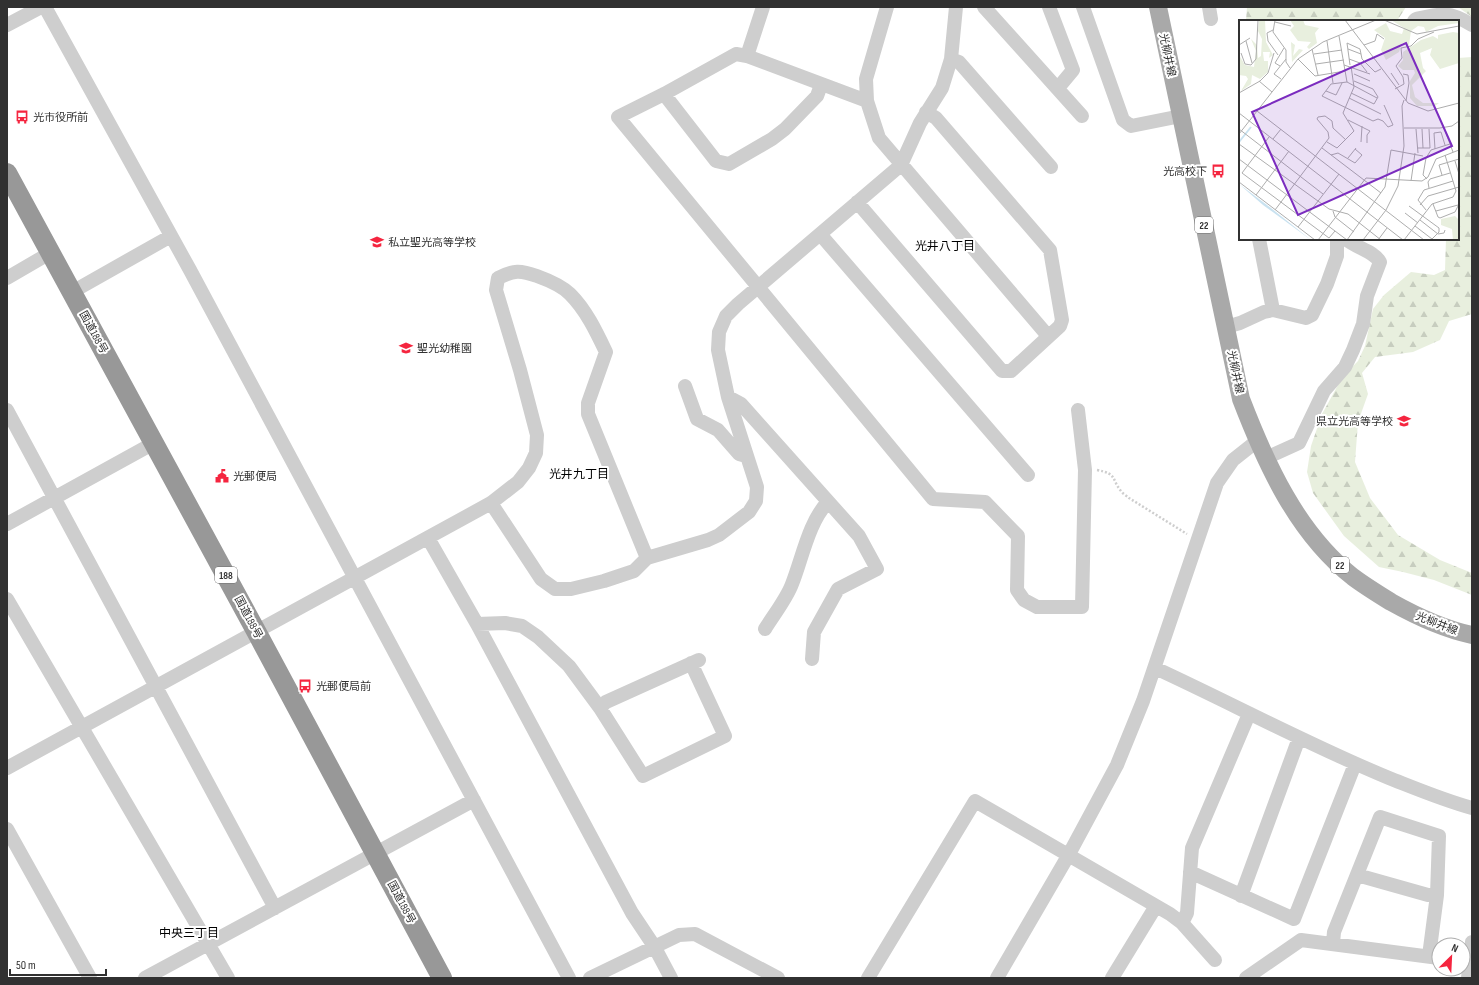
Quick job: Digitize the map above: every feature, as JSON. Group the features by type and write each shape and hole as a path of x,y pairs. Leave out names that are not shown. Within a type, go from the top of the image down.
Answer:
{"highway":[{"name":"国道188号","path":"7,172 442,978"}],"main road":[{"name":"光柳井線","path":"1158,7 1241,399 1257,441 1279,484 1302,522 1338,563 1353,577 1413,615 1462,633 1472,635"}],"street":[{"path":"7,25 41,7"},
{"path":"45,7 171,236 569,978"},
{"path":"748,56 763,7"},
{"path":"887,7 866,79 867,102 879,138 1048,336"},
{"path":"491,503 541,579 555,589 571,589 604,581 634,571 647,558 720,535 750,512 756,501 757,487 728,397 718,350 719,332 726,316 738,304 901,165 926,112 942,88 951,59 956,7"},
{"path":"984,7 1082,116"},
{"path":"1049,7 1073,70 1058,88"},
{"path":"1083,7 1123,120 1131,126 1181,116"},
{"path":"1415,20 1440,13 1448,14 1472,25"},
{"path":"867,102 748,56 736,54 664,94 618,117 933,499 985,502 1018,536 1017,590 1024,600 1037,607 1082,607 1085,470 1078,410"},
{"path":"951,59 959,62 1051,166"},
{"path":"664,94 716,161 730,164 772,139 785,129 817,96 821,85"},
{"path":"857,202 1002,371 1011,371 1060,326 1062,320 1050,250 936,118 926,112"},
{"path":"820,234 1028,475"},
{"path":"72,292 171,236"},
{"path":"1259,240 1273,310"},
{"path":"1226,328 1264,312 1273,310 1306,318 1312,315 1328,284 1337,256 1337,240"},
{"path":"1266,458 1298,443 1324,390 1344,367 1363,324 1367,296 1380,262 1377,257 1347,240"},
{"path":"7,278 50,253"},
{"path":"7,768 491,503 518,482 529,468 536,454 537,435 520,370 496,290 498,278 511,271 528,273 551,282 569,293 590,319 606,352 588,403 588,414 647,558"},
{"path":"685,386 697,419 718,430 739,454 746,456"},
{"path":"728,397 741,404 859,536 877,569 838,589 814,632 812,659"},
{"path":"7,410 275,908"},
{"path":"997,978 1068,856 1117,765 1155,668 1217,483 1233,460 1257,441"},
{"path":"7,524 154,443"},
{"path":"765,629 792,585 803,551 821,509 828,502"},
{"path":"428,538 477,624 632,913 654,946 672,978"},
{"path":"7,599 228,978"},
{"path":"477,624 505,623 522,626 538,637 569,666 600,708 642,776 725,736 695,662 606,702 600,708"},
{"path":"1155,668 1204,690 1249,714 1355,764 1449,802 1472,808"},
{"path":"1182,923 1187,913 1192,848 1249,714"},
{"path":"1242,896 1299,738"},
{"path":"1190,872 1294,919 1355,764"},
{"path":"145,978 474,800"},
{"path":"868,978 975,801 1156,906 1182,923 1215,960"},
{"path":"1333,943 1334,932 1380,817 1439,836 1435,937"},
{"path":"7,829 90,978"},
{"path":"1357,875 1428,895 1437,895"},
{"path":"1112,978 1156,906"},
{"path":"590,978 678,935 695,934 778,978"},
{"path":"1246,978 1301,940 1431,957"}],"path":[{"path":"1085,470 1107,472 1115,479 1121,491 1129,498 1190,536 1198,539"}],"green space":[{"path":"1247,7 1406,7 1398,20 1246,20"},
{"path":"1458,7 1472,7 1472,17"},
{"path":"1472,57 1472,314 1449,321 1440,340 1413,352 1375,357 1362,373 1368,394 1358,422 1355,462 1370,498 1398,535 1440,560 1472,573 1472,595 1434,580 1379,567 1344,536 1313,493 1307,472 1311,446 1322,414 1343,376 1358,361 1365,346 1373,309 1384,295 1411,272 1434,275 1445,270 1446,240 1459,240 1459,58"}],"place":[{"name":"光市役所前","path":"22,117"},
{"name":"光高校下","path":"1218,171"},
{"name":"私立聖光高等学校","path":"377,242"},
{"name":"聖光幼稚園","path":"406,348"},
{"name":"県立光高等学校","path":"1404,421"},
{"name":"光郵便局","path":"222,476"},
{"name":"光郵便局前","path":"305,686"}],"district":[{"name":"光井八丁目","path":"945,246"},
{"name":"光井九丁目","path":"579,474"},
{"name":"中央三丁目","path":"189,933"}]}
